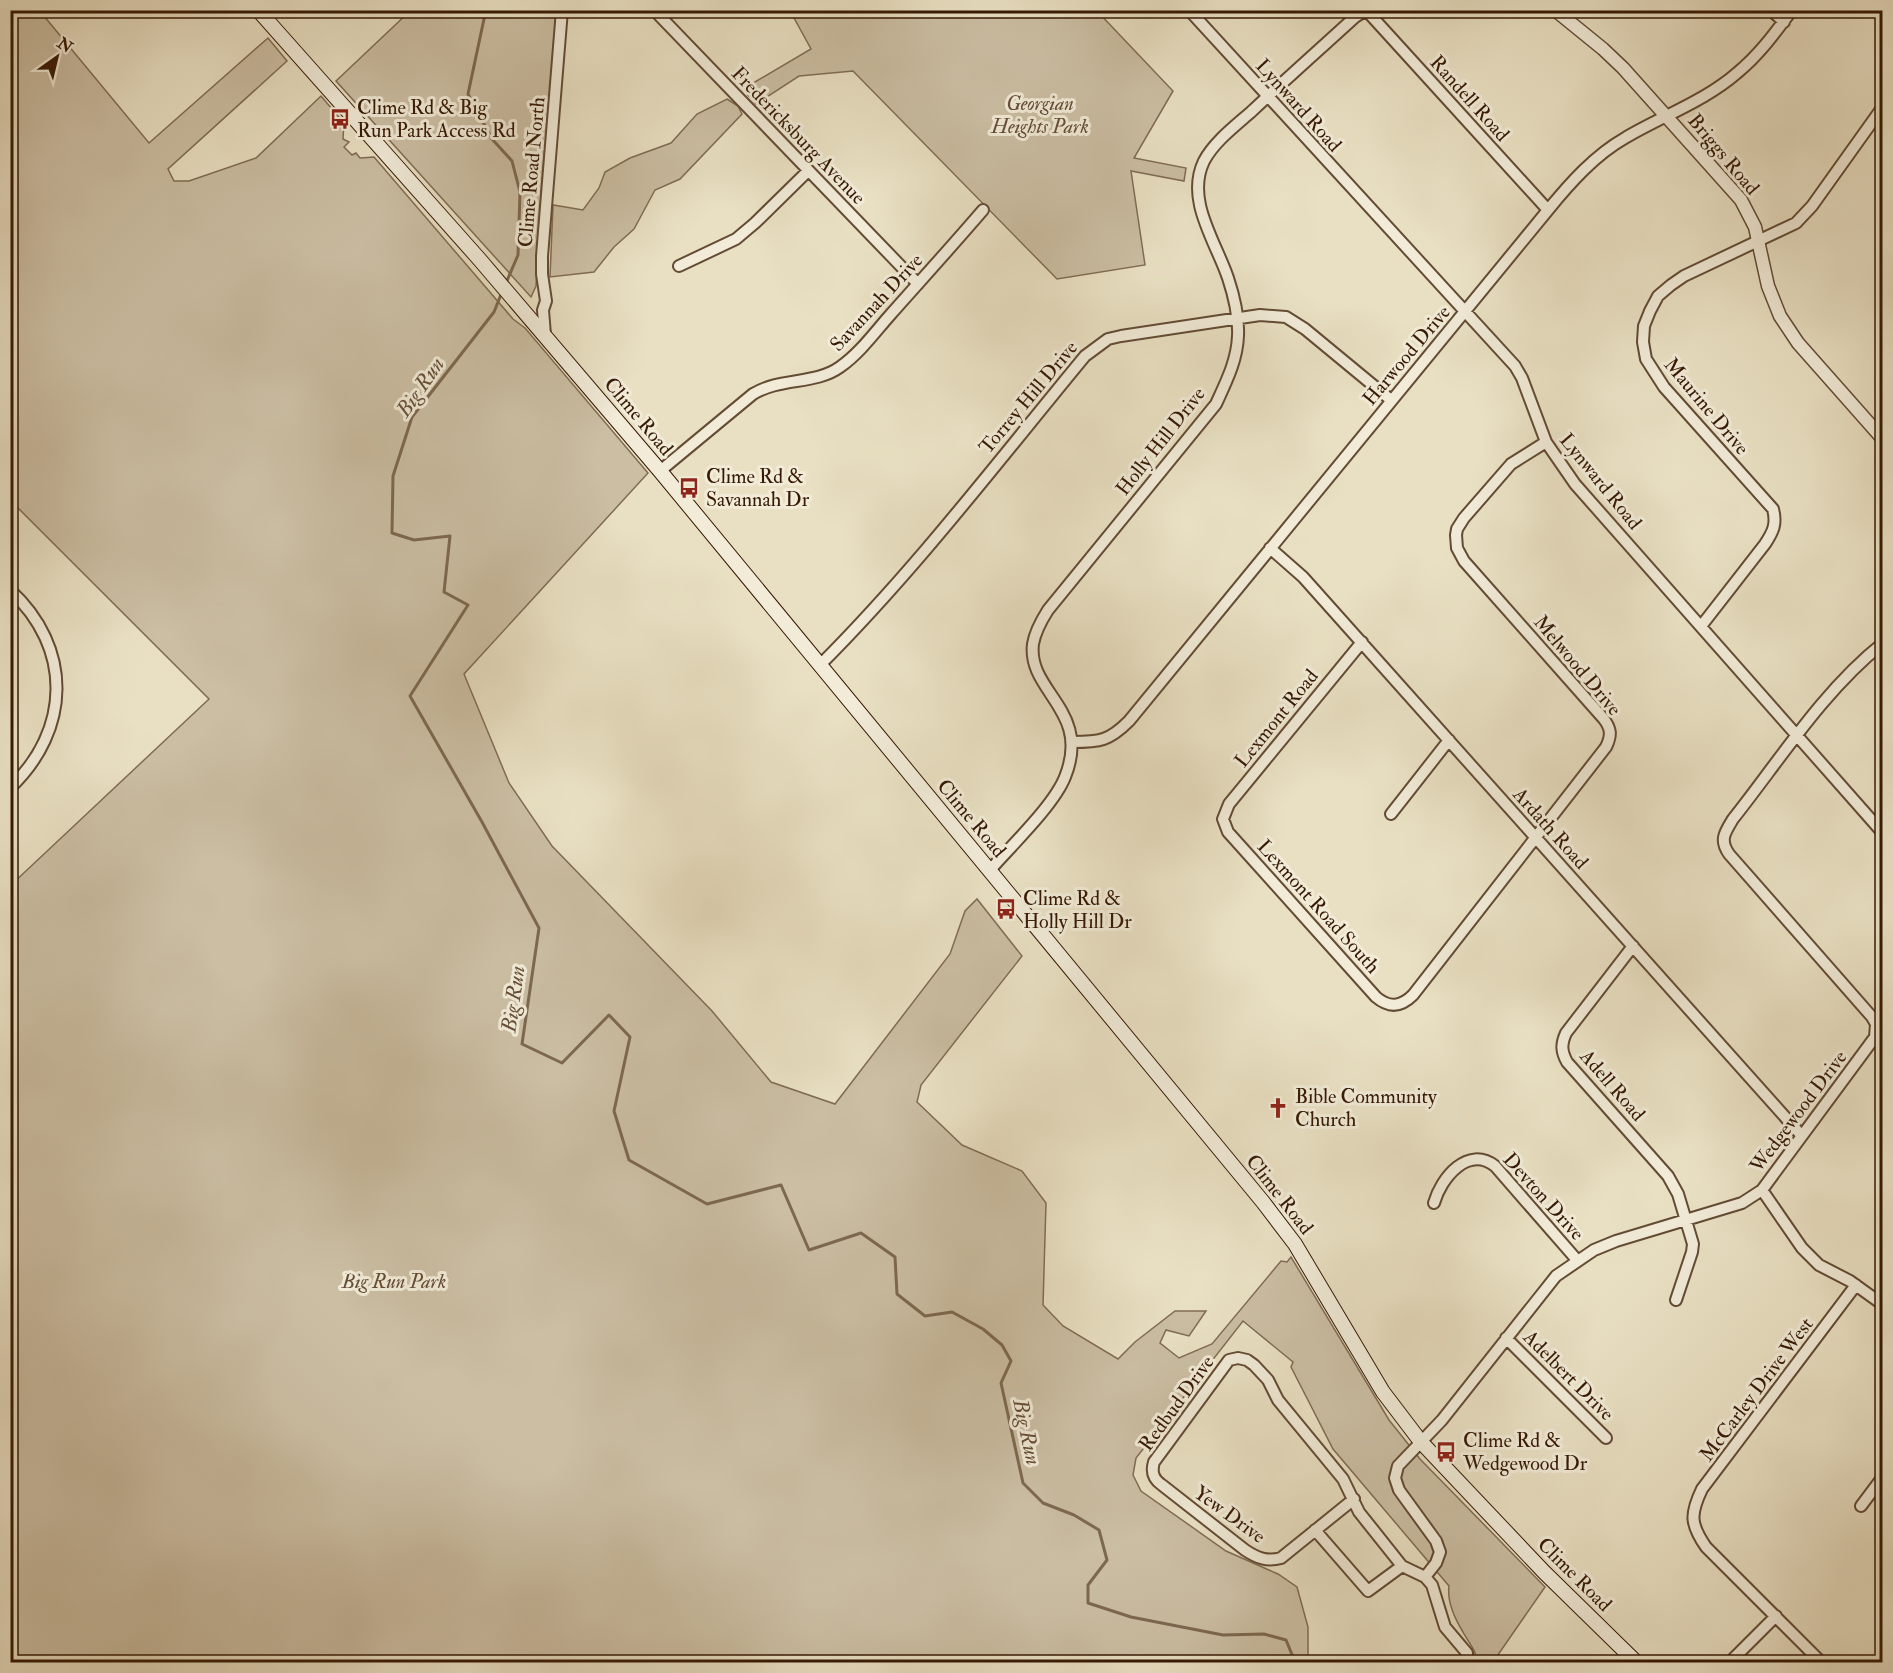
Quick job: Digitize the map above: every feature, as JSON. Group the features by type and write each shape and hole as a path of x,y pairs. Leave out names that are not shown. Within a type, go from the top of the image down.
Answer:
{"main road":[{"name":"Clime Road","path":"258,10 480,260 660,471 1257,1194 1295,1244 1367,1368 1420,1442 1544,1572 1636,1662"}],"street":[{"name":"Clime Road North","path":"545,335 543,310 546,301 542,256 562,10"},
{"name":"Fredericksburg Avenue","path":"654,10 918,284"},
{"name":"Lynward Road","path":"1189,10 1515,366 1522,378 1546,442 1575,484 1702,625 1882,832"},
{"name":"Holly Hill Drive","path":"990,870 1058,792 1069,766 1072,742 1068,721 1034,661 1033,646 1036,634 1048,610 1216,404 1234,365 1238,335 1236,302 1203,217 1198,189 1204,162 1221,140 1355,17 1366,10"},
{"name":"Randell Road","path":"1366,10 1548,210"},
{"name":"Briggs Road","path":"1555,10 1603,49 1642,89 1741,200 1755,227 1768,286 1780,316 1798,343 1882,438"},
{"path":"1771,10 1784,22"},
{"name":"Harwood Drive","path":"1072,742 1110,738 1129,721 1548,210 1589,165 1623,139 1708,94 1736,74 1770,40 1792,10"},
{"name":"Maurine Drive","path":"1702,625 1773,533 1776,519 1773,509 1664,387 1646,359 1643,342 1644,326 1658,296 1684,276 1796,223 1804,216 1882,108"},
{"path":"679,266 736,239 808,171"},
{"name":"Savannah Drive","path":"660,471 753,394 765,387 777,383 807,380 840,368 983,210"},
{"name":"Torrey Hill Drive","path":"820,665 857,628 1085,356 1097,345 1114,338 1237,318 1260,315 1286,317 1305,329 1391,400"},
{"name":"Melwood Drive","path":"1397,1005 1413,994 1606,747 1610,737 1609,726 1464,561 1457,548 1457,529 1464,518 1511,464 1546,442"},
{"name":"Ardath Road","path":"1270,548 1303,577 1362,642 1802,1136"},
{"path":"10,590 31,611 51,653 56,669 58,692 52,726 36,758 10,788"},
{"name":"Lexmont Road","path":"1223,819 1229,804 1362,642"},
{"name":"Wedgewood Drive","path":"1425,1577 1436,1563 1440,1552 1436,1541 1400,1490 1395,1478 1398,1466 1442,1420 1556,1276 1594,1250 1616,1241 1742,1203 1762,1190 1875,1037 1876,1023 1862,1004 1729,854 1723,841 1724,834 1733,819 1798,735 1840,683 1882,644"},
{"path":"1391,814 1449,740"},
{"name":"Lexmont Road South","path":"1223,819 1228,832 1376,997 1385,1004 1397,1005"},
{"name":"Adell Road","path":"1633,946 1566,1033 1562,1042 1562,1053 1567,1062 1668,1176 1678,1194 1686,1220"},
{"name":"Devton Drive","path":"1434,1203 1437,1190 1464,1162 1475,1158 1486,1159 1495,1166 1577,1260"},
{"path":"1762,1190 1802,1248 1820,1265 1856,1285 1882,1305"},
{"path":"1676,1300 1692,1252 1693,1244 1686,1220"},
{"name":"McCarley Drive West","path":"1776,1616 1706,1546 1697,1534 1692,1518 1695,1503 1702,1490 1856,1285"},
{"name":"Adelbert Drive","path":"1506,1338 1606,1438"},
{"name":"Redbud Drive","path":"1152,1468 1154,1462 1229,1360 1238,1358 1254,1365 1268,1380 1278,1400 1343,1479 1353,1499"},
{"name":"Yew Drive","path":"1152,1468 1156,1481 1257,1558 1271,1561 1281,1558 1353,1499"},
{"path":"1861,1506 1882,1478"},
{"path":"1353,1499 1359,1512 1402,1566 1425,1577 1431,1585 1445,1627 1467,1653 1467,1662"},
{"path":"1315,1530 1368,1591 1402,1566"},
{"path":"1730,1662 1776,1616 1821,1662"}],"green space":[{"name":"Big Run Park","path":"39,10 149,143 268,38 287,61 168,169 174,181 189,181 256,158 321,96 344,123 343,139 349,142 344,147 352,155 356,153 360,158 374,157 513,319 525,328 648,473 464,674 509,783 552,846 712,1011 771,1082 835,1104 950,954 965,911 977,899 1022,956 921,1085 917,1102 962,1145 1022,1171 1046,1203 1043,1305 1063,1326 1118,1359 1135,1342 1175,1311 1206,1311 1189,1336 1166,1330 1160,1343 1179,1358 1212,1344 1281,1261 1287,1262 1291,1257 1389,1420 1420,1459 1545,1587 1493,1662 1476,1662 1474,1651 1452,1610 1449,1586 1333,1449 1291,1367 1293,1362 1243,1321 1136,1458 1133,1475 1141,1491 1226,1551 1278,1574 1297,1587 1308,1627 1308,1662 11,1662 11,885 209,699 11,501 11,11"},
{"path":"410,11 557,11 541,193 536,286 531,297 336,81"},
{"name":"Georgian Heights Park","path":"787,11 1097,11 1173,91 1134,158 1186,168 1184,181 1131,171 1145,265 1057,279 853,71 799,76 756,104 746,93 748,86 811,49 794,18"},
{"path":"727,99 738,106 742,114 680,179 655,190 634,229 614,247 594,272 550,277 553,205 583,210 599,188 605,172 630,158 671,143 697,114"}],"waterway":[{"name":"Big Run","path":"489,10 484,19 468,94 492,139 512,161 520,192 518,255 506,283"},
{"name":"Big Run","path":"502,292 494,312 412,417 393,476 392,533 414,540 450,536 444,592 468,605 410,696 539,928 522,1044 562,1063 609,1015 630,1037 614,1111 629,1160 707,1204 781,1185 809,1250 861,1233 895,1257 897,1294 925,1316 952,1312 983,1329 1002,1345 1011,1361 1001,1383 1023,1483 1043,1503 1074,1515 1099,1530 1107,1560 1088,1585 1088,1603 1131,1617 1223,1635 1264,1634 1286,1640 1293,1657 1291,1662"}],"place":[{"name":"Clime Rd & Big Run Park Access Rd","path":"340,119"},
{"name":"Clime Rd & Savannah Dr","path":"689,488"},
{"name":"Clime Rd & Holly Hill Dr","path":"1006,909"},
{"name":"Bible Community Church","path":"1278,1108"},
{"name":"Clime Rd & Wedgewood Dr","path":"1446,1452"}]}
